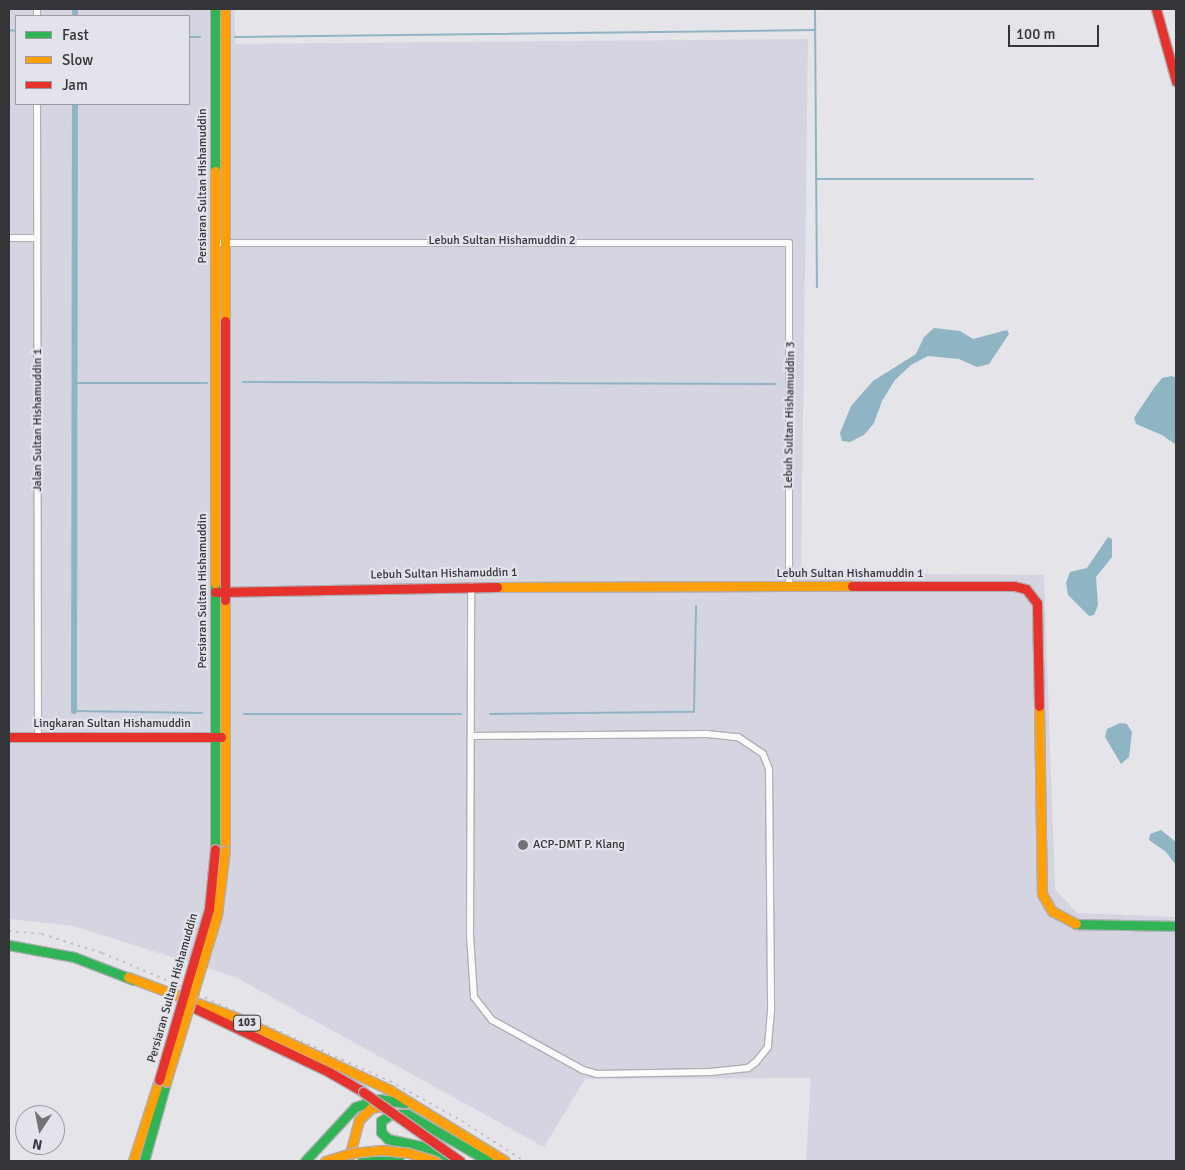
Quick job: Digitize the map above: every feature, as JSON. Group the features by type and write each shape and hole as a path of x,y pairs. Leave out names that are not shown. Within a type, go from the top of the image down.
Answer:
{"street":[{"name":"Persiaran Sultan Hishamuddin","path":"144,1161 163,1081 209,909 215,849 215,9"},
{"name":"Persiaran Sultan Hishamuddin","path":"133,1161 163,1081 217,914 225,850 226,9"},
{"path":"1156,9 1176,81"},
{"name":"Jalan Sultan Hishamuddin 1","path":"37,105 38,736"},
{"path":"9,238 37,238"},
{"name":"Lebuh Sultan Hishamuddin 2","path":"215,243 789,243"},
{"name":"Lebuh Sultan Hishamuddin 3","path":"789,243 789,586"},
{"path":"471,586 471,736 471,986 481,1008 492,1020 583,1070 596,1074 710,1072 748,1068 756,1062 768,1047 771,1011 769,769 763,754 738,737 708,734 471,736"},
{"name":"Lebuh Sultan Hishamuddin 1","path":"215,592 471,586 1014,586 1034,594 1037,603 1042,894 1052,911 1075,924 1176,926"},
{"name":"Lingkaran Sultan Hishamuddin","path":"9,737 226,738"},
{"name":"103","path":"9,945 74,957 235,1017 390,1090 506,1161"},
{"path":"128,977 321,1068 364,1092 460,1161"},
{"path":"305,1161 345,1116 365,1102 394,1100 424,1111"},
{"path":"348,1161 356,1124 371,1108 390,1106 422,1120 488,1161"},
{"path":"422,1120 407,1114 391,1114 382,1118 380,1130 388,1139 429,1148 456,1161"},
{"path":"325,1161 352,1153 382,1150 409,1153 434,1161"},
{"path":"362,1161 399,1161"}],"shaded area":[{"path":"9,9 235,9 235,44 808,39 801,573 1044,575 1055,889 1077,913 1176,917 1176,1161 806,1161 811,1078 585,1079 544,1147 235,977 74,926 9,919"}],"water":[{"path":"934,328 960,331 973,339 1007,330 1009,334 989,364 977,367 959,359 928,356 911,365 895,380 882,401 874,423 864,435 850,442 842,441 840,433 851,406 873,381 916,354 924,337"},
{"path":"1172,376 1176,378 1176,445 1162,435 1136,424 1134,418 1162,378"},
{"path":"1108,537 1112,539 1112,557 1096,577 1098,605 1094,615 1089,616 1068,595 1066,583 1070,572 1087,568"},
{"path":"1120,723 1127,724 1132,732 1129,757 1121,764 1105,737 1107,729"},
{"path":"1161,830 1176,842 1176,865 1166,852 1149,840 1150,834"}],"waterway":[{"path":"75,9 75,15"},
{"path":"815,9 817,287"},
{"path":"9,30 15,31"},
{"path":"235,37 815,30"},
{"path":"190,37 200,37"},
{"path":"74,711 75,105"},
{"path":"816,179 1033,179"},
{"path":"243,382 775,384"},
{"path":"74,383 207,383"},
{"path":"490,714 694,712 696,606"},
{"path":"74,711 202,713"},
{"path":"244,714 461,714"}],"railway":[{"path":"9,931 42,934 102,953 157,976 390,1081 462,1121 524,1161"}],"traffic: fast":[{"path":"215,9 215,171"},
{"path":"215,583 215,849"},
{"path":"1076,924 1176,926"},
{"path":"9,945 74,957 134,980"},
{"path":"144,1161 166,1082"},
{"path":"305,1161 355,1107 379,1099 405,1103"},
{"path":"451,1158 429,1148 388,1139 381,1132 381,1121 391,1114 407,1114 488,1161"},
{"path":"362,1161 399,1161"}],"traffic: slow":[{"path":"225,9 225,321"},
{"path":"215,171 215,583"},
{"path":"497,587 852,586"},
{"path":"225,600 225,850"},
{"path":"1039,706 1042,894 1052,911 1076,924"},
{"path":"166,1082 217,915 225,850"},
{"path":"128,977 235,1017 390,1090 505,1161"},
{"path":"133,1161 159,1080"},
{"path":"348,1161 359,1120 371,1108 386,1106"},
{"path":"325,1161 352,1153 382,1150 409,1153 435,1161"}],"traffic: jam":[{"path":"1156,9 1176,81"},
{"path":"225,321 225,600"},
{"path":"852,586 1014,586 1026,589 1037,603 1039,706"},
{"path":"215,592 497,587"},
{"path":"9,737 221,737"},
{"path":"159,1080 209,909 215,849"},
{"path":"190,1006 329,1072 363,1092"},
{"path":"363,1092 460,1161"}],"place":[{"name":"ACP-DMT P. Klang","path":"523,845"}]}
